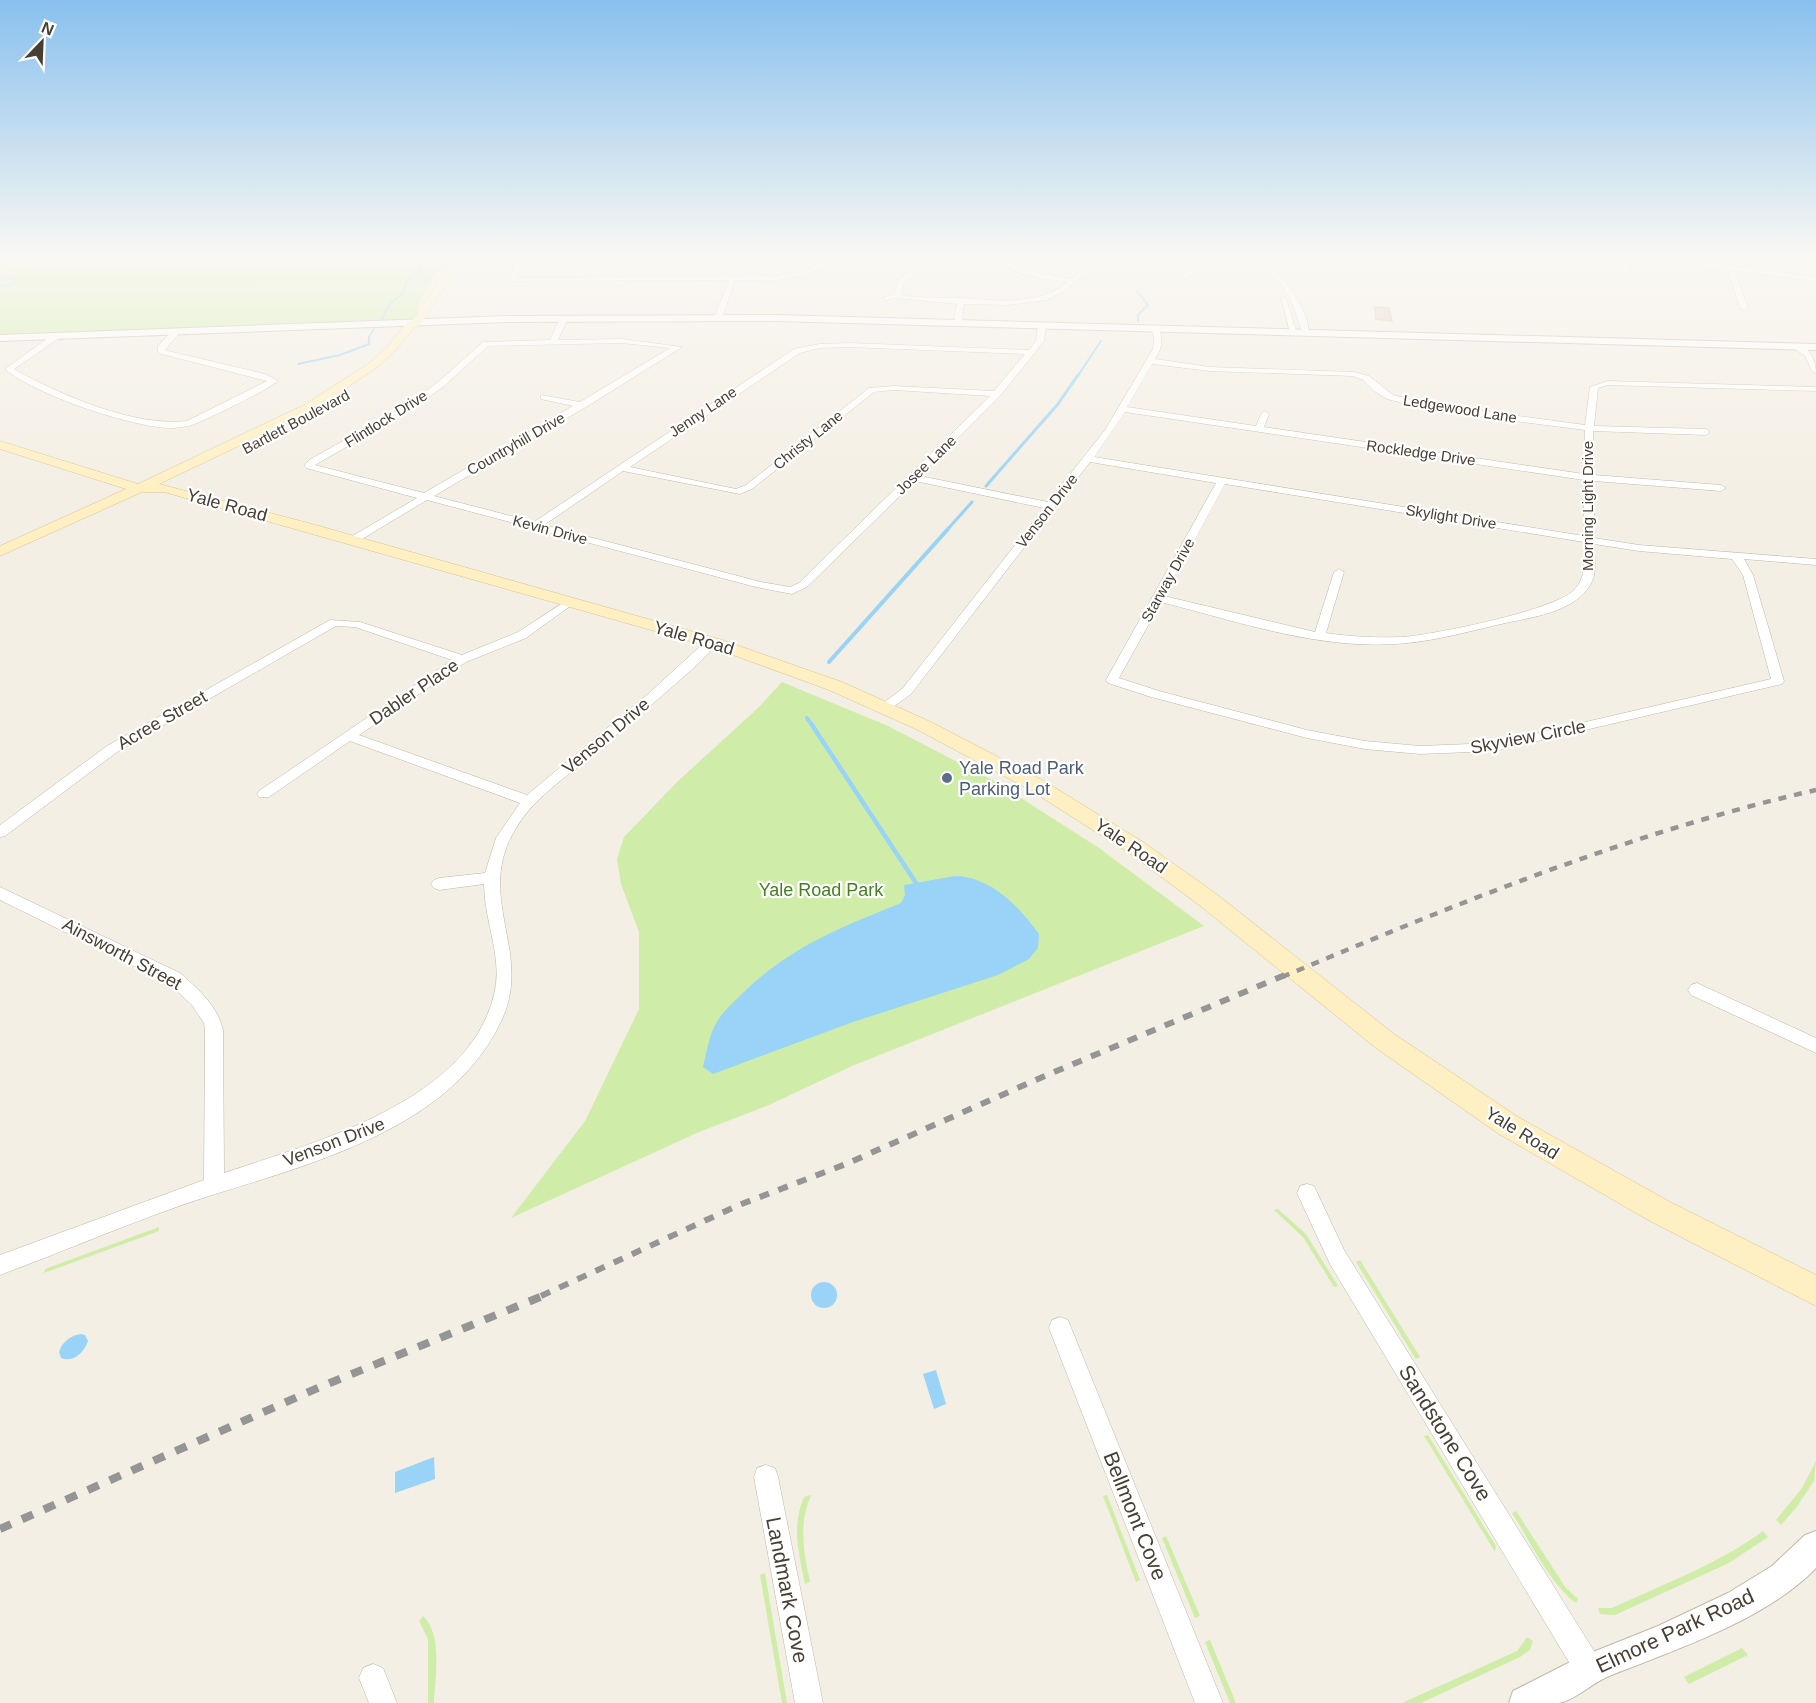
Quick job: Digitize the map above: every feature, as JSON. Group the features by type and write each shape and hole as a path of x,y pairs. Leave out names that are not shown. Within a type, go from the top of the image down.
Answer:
{"main road":[{"name":"Bartlett Boulevard","path":"0,566 282,422 334,392 372,366 403,334"},
{"name":"Bartlett Boulevard","path":"160,484 299,424 351,394 395,362"},
{"path":"334,392 351,394"},
{"name":"Yale Road","path":"0,431 160,484 711,643 801,673 946,736 1016,773 1101,825 1203,896 1390,1045 1518,1131 1650,1207 1816,1291"},
{"name":"Yale Road","path":"0,445 51,463 139,488 160,484"},
{"path":"0,552 139,488"}],"street":[{"path":"0,338 131,334"},
{"path":"4,370 75,401 154,423 175,426 193,422 274,381 161,351 162,346 174,334"},
{"path":"552,342 556,334"},
{"name":"Josee Lane","path":"792,591 803,585 997,394 1031,352 1041,334"},
{"name":"Venson Drive","path":"886,708 907,691 1088,459 1123,409 1151,362 1158,341 1156,334"},
{"path":"1393,334 1816,347"},
{"path":"4,370 55,337"},
{"name":"Countryhill Drive","path":"353,540 678,347 629,341 552,342"},
{"name":"Flintlock Drive","path":"309,465 382,424 426,395 486,344 552,342"},
{"name":"Jenny Lane","path":"535,526 786,356 801,350 820,346 849,345 1031,352"},
{"path":"1796,346 1808,355 1816,371"},
{"name":"Ledgewood Lane","path":"1151,362 1210,369 1364,374 1381,393 1407,402 1588,428 1706,432"},
{"name":"Morning Light Drive","path":"1159,598 1320,635 1359,640 1405,640 1550,608 1573,598 1586,582 1590,539 1588,428 1594,387 1608,382 1816,389"},
{"name":"Christy Lane","path":"621,468 737,492 749,487 872,390 904,388 997,394"},
{"path":"544,397 583,405"},
{"name":"Rockledge Drive","path":"1123,409 1590,478 1720,488"},
{"path":"1259,429 1265,414"},
{"name":"Skylight Drive","path":"1088,459 1655,550 1816,562"},
{"name":"Kevin Drive","path":"309,465 313,468 760,585 792,591"},
{"path":"914,478 1051,506"},
{"name":"Starway Drive","path":"1112,680 1222,481"},
{"name":"Skyview Circle","path":"1112,680 1155,694 1321,737 1365,745 1420,750 1495,747 1778,681 1748,575 1736,556"},
{"path":"1320,635 1339,572"},
{"name":"Dabler Place","path":"264,794 462,659 522,635 569,602"},
{"name":"Acree Street","path":"0,832 112,749 334,622 356,624 462,659"},
{"name":"Venson Drive","path":"0,1265 363,1134 414,1106 459,1068 489,1028 499,1008 504,983 504,957 490,895 491,878 505,833 530,801 711,643"},
{"path":"349,736 530,801"},
{"path":"439,884 491,878"},
{"name":"Ainsworth Street","path":"0,893 174,978 198,1000 212,1021 214,1030 214,1186"},
{"path":"1697,990 1816,1047"},
{"name":"Sandstone Cove","path":"1307,1193 1337,1257 1589,1669"},
{"name":"Bellmont Cove","path":"1060,1328 1209,1703"},
{"name":"Landmark Cove","path":"766,1477 809,1703"},
{"name":"Elmore Park Road","path":"1525,1703 1569,1682 1589,1669 1651,1645 1760,1592 1805,1560 1816,1546"},
{"path":"373,1678 383,1703"}],"green space":[{"path":"0,334 111,334 0,339"},
{"name":"Yale Road Park","path":"782,682 888,726 996,782 1099,848 1204,926 852,1066 769,1105 699,1132 511,1218 585,1121 639,1009 639,932 621,884 617,859 624,837 677,782 759,707"},
{"path":"1278,1209 1306,1234 1338,1286 1334,1287 1303,1237 1274,1210"},
{"path":"159,1227 159,1231 44,1273 45,1269"},
{"path":"1360,1260 1420,1357 1416,1359 1356,1262"},
{"path":"1428,1435 1496,1546 1495,1552 1424,1436"},
{"path":"1816,1461 1814,1481 1796,1508 1781,1525 1776,1520 1802,1488"},
{"path":"811,1495 803,1528 810,1582 805,1584 797,1530 804,1497"},
{"path":"1107,1495 1140,1580 1136,1582 1103,1496"},
{"path":"1516,1511 1566,1588 1578,1599 1576,1603 1558,1585 1541,1561 1512,1513"},
{"path":"1763,1531 1768,1537 1729,1563 1615,1615 1600,1614 1598,1608 1612,1608 1689,1573 1727,1554"},
{"path":"1166,1536 1200,1616 1195,1618 1162,1538"},
{"path":"765,1573 787,1703 782,1703 760,1575"},
{"path":"423,1616 429,1624 436,1645 434,1703 428,1703 428,1639 419,1621"},
{"path":"1527,1637 1533,1641 1530,1650 1520,1657 1421,1703 1402,1703 1517,1651"},
{"path":"1210,1640 1236,1703 1230,1703 1205,1642"},
{"path":"1742,1648 1748,1655 1689,1684 1684,1677"}],"water":[{"path":"955,876 992,887 1023,913 1039,934 1038,948 1029,959 998,975 853,1022 713,1074 703,1067 710,1037 718,1020 731,1004 764,974 819,939 901,903 905,895 904,885"},
{"path":"824,1282 833,1286 837,1295 833,1304 824,1308 815,1304 811,1295 815,1286"},
{"path":"81,1334 85,1335 88,1341 81,1353 70,1359 61,1358 60,1348 65,1342"},
{"path":"936,1370 946,1404 934,1409 923,1374"},
{"path":"434,1457 435,1479 395,1493 395,1472"}],"waterway":[{"path":"298,364 340,355 369,344 371,334"},
{"path":"1077,377 1101,341"},
{"path":"986,486 1058,404 1078,375"},
{"path":"947,530 972,502"},
{"path":"829,662 948,529"},
{"path":"807,718 813,726"},
{"path":"812,725 916,883"}],"railway":[{"path":"1282,977 1479,897 1612,848 1747,807 1816,790"},
{"path":"541,1296 739,1205 846,1164 1047,1075 1285,975"},
{"path":"0,1529 320,1387 545,1295"}],"place":[{"name":"Yale Road Park Parking Lot","path":"947,778"}]}
